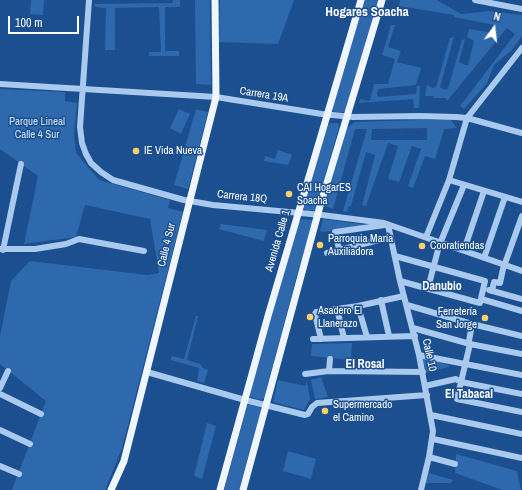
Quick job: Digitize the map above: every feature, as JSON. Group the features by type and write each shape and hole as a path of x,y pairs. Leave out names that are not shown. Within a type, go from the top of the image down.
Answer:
{"main road":[{"name":"Calle 4 Sur","path":"111,490 124,461 216,97 215,0"},
{"name":"Avenida Calle 1","path":"220,490 298,213 361,0"},
{"path":"243,490 318,215 382,0"}],"street":[{"name":"Carrera 18Q","path":"89,0 80,127 82,143 88,158 101,172 113,180 137,188 190,201 370,220 388,224 522,271"},
{"path":"475,0 522,9"},
{"path":"426,237 449,180 467,118 522,48"},
{"name":"Carrera 19A","path":"0,84 216,97 347,117 420,116 467,118 522,133"},
{"path":"21,164 2,250 35,249 66,244 79,239 144,250"},
{"path":"449,180 522,202"},
{"path":"428,288 440,242 464,185"},
{"path":"464,250 484,191"},
{"path":"484,258 505,197"},
{"path":"492,291 494,282 500,283 522,216"},
{"path":"339,249 335,232 388,224"},
{"name":"Calle 10","path":"388,224 400,281 423,372 431,415 433,439 421,490"},
{"path":"327,252 391,237"},
{"path":"395,256 485,281 479,301"},
{"path":"400,281 522,311"},
{"path":"483,289 522,299"},
{"path":"321,339 315,314 316,312 358,306 404,296"},
{"path":"381,300 389,336"},
{"path":"406,305 472,324 522,336"},
{"path":"358,306 367,337"},
{"path":"337,309 344,338"},
{"path":"472,324 469,341 470,344 457,399 522,412"},
{"path":"413,328 470,344 522,354"},
{"path":"313,339 414,336"},
{"path":"419,355 522,375"},
{"path":"329,371 330,359"},
{"path":"0,388 8,371"},
{"path":"306,374 329,371 423,372"},
{"path":"147,372 245,400 305,415 308,414 314,404 317,403 427,395"},
{"path":"425,386 456,379 461,382 522,394"},
{"path":"0,394 41,414"},
{"path":"431,415 522,434"},
{"path":"0,430 30,444"},
{"path":"433,439 522,458"},
{"path":"429,457 455,464"},
{"path":"0,466 19,474"}],"green space":[{"path":"31,0 44,0 43,15 30,14"},
{"path":"173,0 180,0 180,7 165,7 165,51 179,51 179,56 149,56 149,52 161,52 159,7 115,8 115,50 105,50 106,8 95,7 95,4 173,3"},
{"path":"195,0 210,0 211,85 196,84"},
{"path":"220,0 294,0 278,44 219,42"},
{"path":"364,0 379,0 346,110 344,112 334,112 332,108"},
{"path":"400,0 437,0 461,14 490,11 522,15 522,36 512,50 494,65 487,83 464,109 460,106 515,34 507,28 448,100 446,100 446,98 425,96 427,85 433,88 436,87 450,38 454,37 440,87 445,90 448,89 462,40 465,39 459,62 468,65 474,41 467,37 469,29 493,33 495,31 495,25 454,17 454,15 399,6"},
{"path":"391,25 395,25 388,47 401,51 397,62 421,68 416,85 378,89 377,95 378,97 416,94 417,86 420,86 419,108 414,108 413,99 359,103 360,99 370,101 374,84 388,84 395,59 382,55"},
{"name":"Parque Lineal Calle 4 Sur","path":"0,89 65,92 65,101 77,103 74,133 76,153 99,180 170,200 168,208 183,212 122,448 105,490 12,490 46,401 0,364 0,336 11,281 30,261 147,275 159,273 150,219 85,205 76,237 24,244 38,176 0,149"},
{"path":"179,109 190,114 181,134 170,128"},
{"path":"196,109 208,112 188,189 174,185"},
{"path":"450,119 457,128 444,129 435,159 425,156 413,188 408,186 421,149 412,146 399,182 388,179 398,146 388,143 366,206 362,205 375,155 366,152 351,206 349,206 347,212 343,211 367,129 355,129 333,209 324,206 347,128 355,122","holes":["427,128 427,140 371,140 372,129"]},
{"path":"331,123 338,123 339,127 315,210 307,211 303,208 328,125"},
{"path":"278,150 292,155 288,165 264,161 265,156 275,159"},
{"path":"302,219 312,220 312,225 296,278 264,398 261,400 251,397 249,394 299,222"},
{"path":"323,219 375,226 323,232 320,231"},
{"path":"221,224 267,230 264,241 219,229"},
{"path":"196,316 198,316 187,360 200,364 203,368 208,370 204,383 197,381 199,368 171,360 172,356 184,359"},
{"path":"352,343 351,360 311,356 312,344"},
{"path":"422,357 449,365 449,367 426,372"},
{"path":"321,377 328,397 315,399 311,380"},
{"path":"278,380 305,386 307,381 310,399 304,410 273,402"},
{"path":"249,404 260,407 261,410 239,490 224,490 247,407"},
{"path":"207,423 216,426 202,479 194,476"},
{"path":"288,451 316,459 311,479 283,471"},
{"path":"456,454 517,471 521,490 502,490 455,473"},
{"path":"429,473 453,480 451,483 426,483"}],"place":[{"name":"IE Vida Nueva","path":"136,151"},
{"name":"CAI HogarES Soacha","path":"289,194"},
{"name":"Parroquia María Auxiliadora","path":"320,245"},
{"name":"Cooratiendas","path":"422,246"},
{"name":"Asadero El Llanerazo","path":"310,317"},
{"name":"Ferretería San Jorge","path":"485,318"},
{"name":"Supermercado el Camino","path":"325,411"}],"district":[{"name":"Hogares Soacha","path":"367,13"},
{"name":"Danubio","path":"442,287"},
{"name":"El Rosal","path":"365,365"},
{"name":"El Tabacal","path":"469,395"}]}
